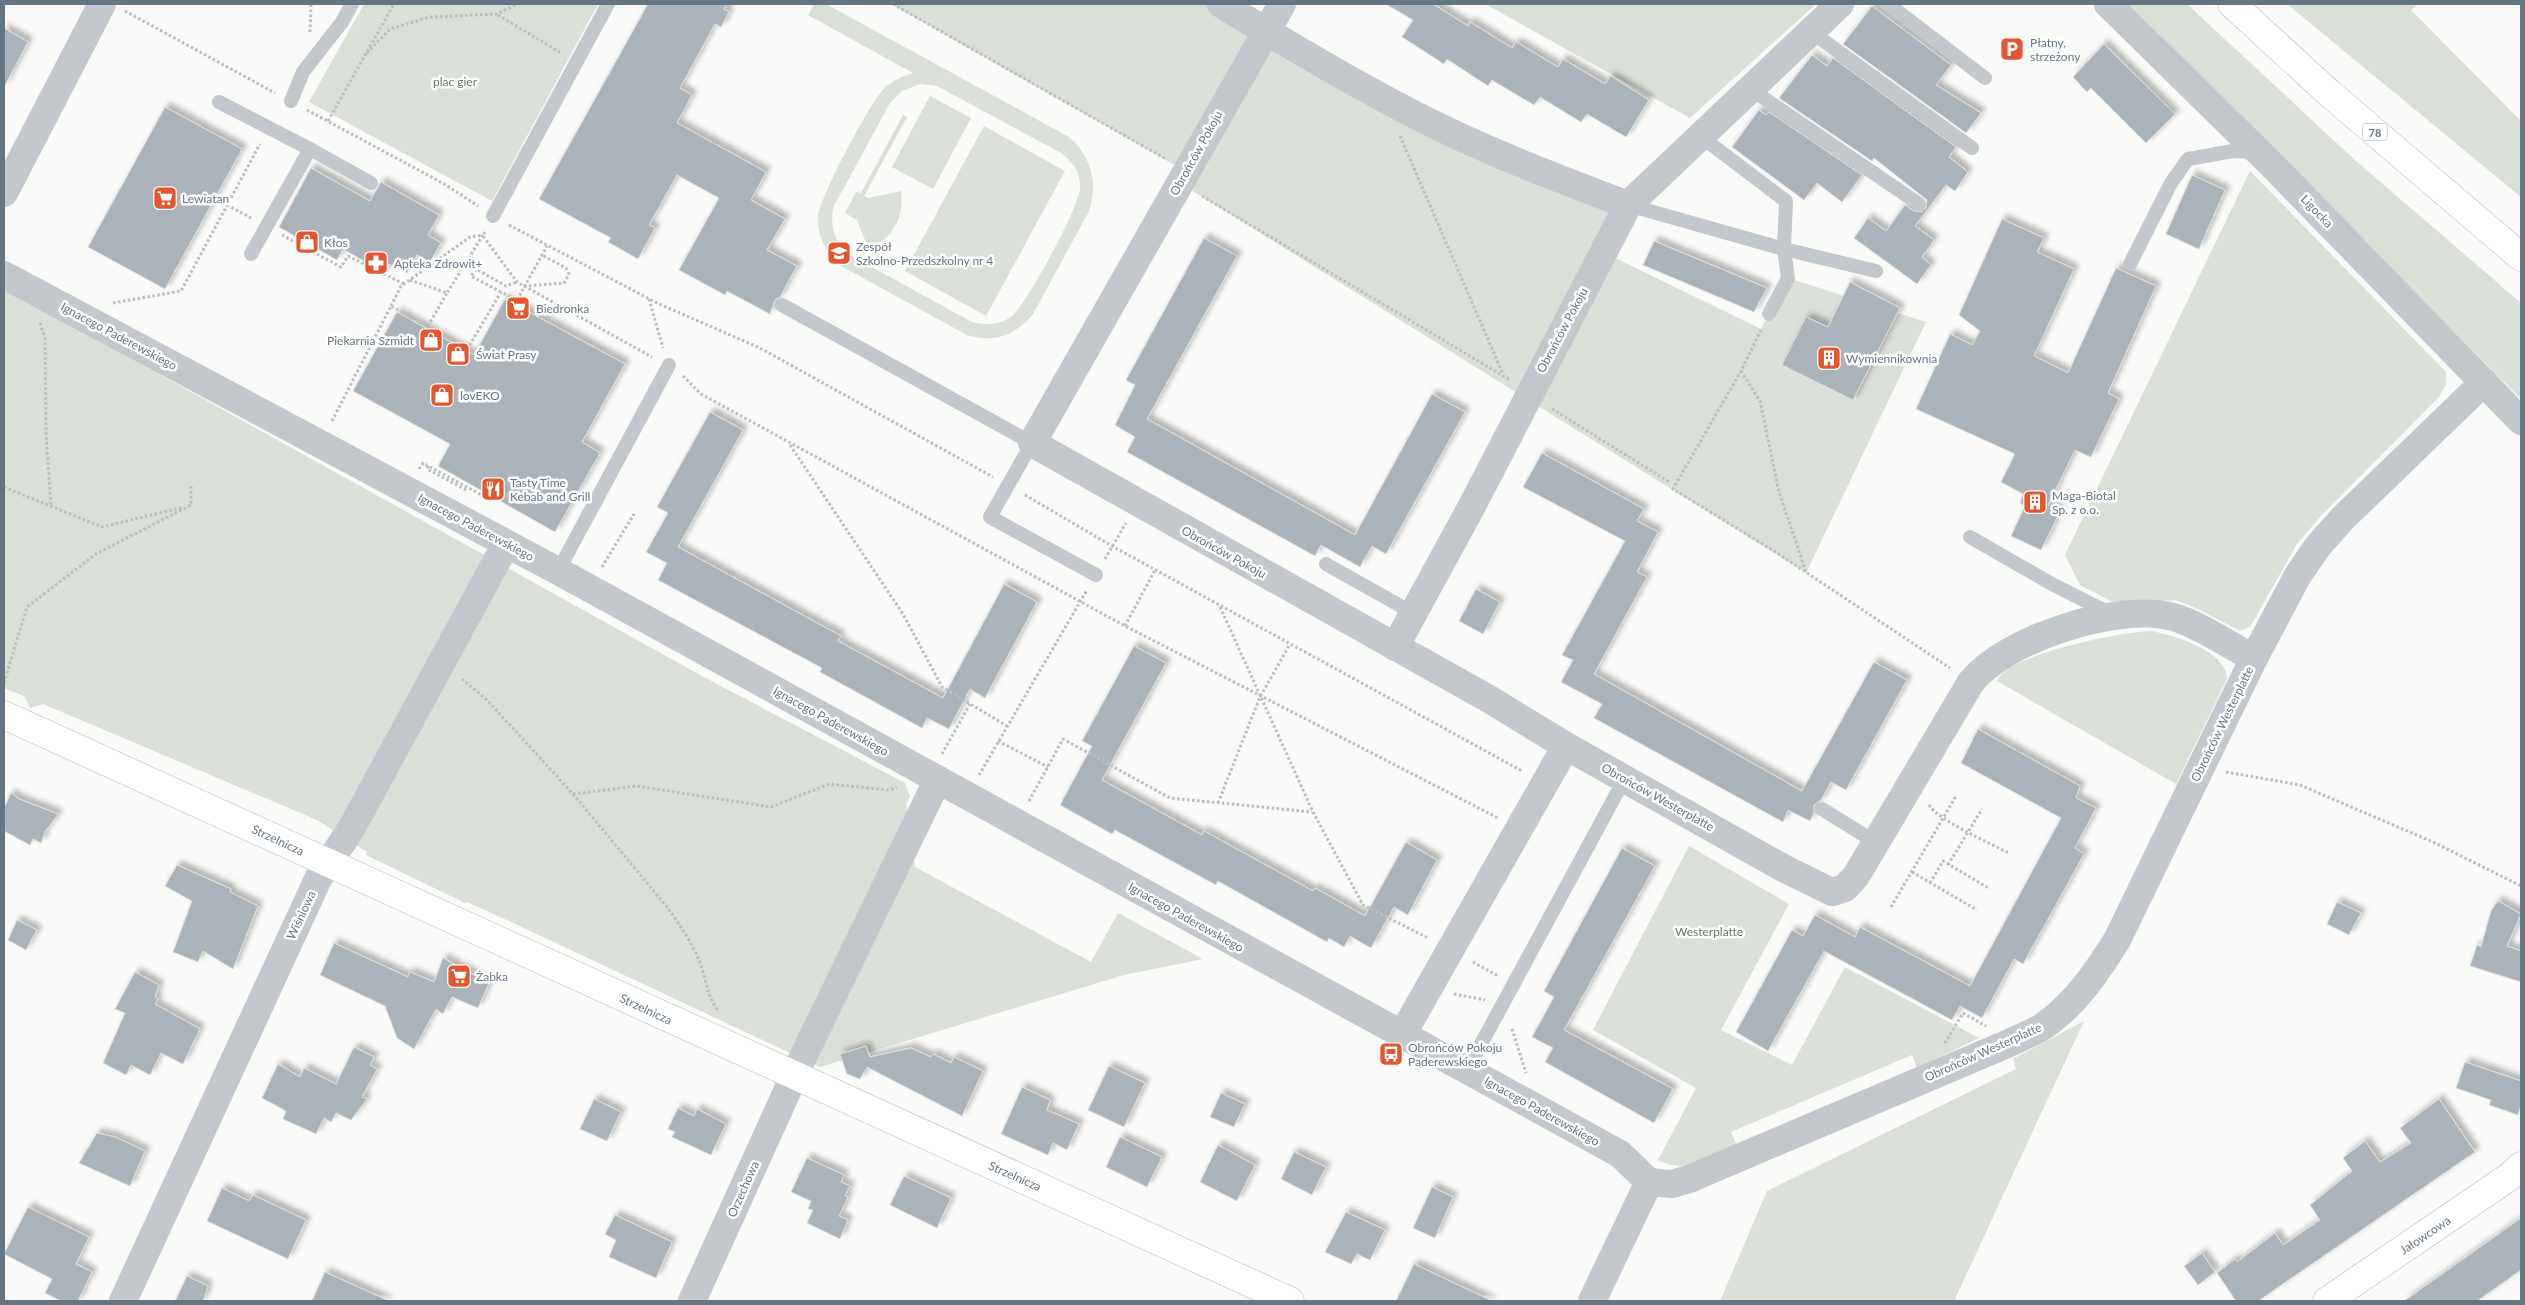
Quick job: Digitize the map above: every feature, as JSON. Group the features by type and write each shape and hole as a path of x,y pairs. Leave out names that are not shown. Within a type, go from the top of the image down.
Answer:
{"street":[{"path":"1221,4 1384,99 1532,168 1628,205"},
{"name":"Obrońców Pokoju","path":"1282,4 1032,443 1395,648 1473,504 1628,205 1749,88 1840,4"},
{"name":"Ligocka","path":"2108,4 2259,153 2521,421"},
{"name":"78","path":"2232,4 2329,93 2521,257"},
{"path":"4,193 110,6"},
{"name":"Ignacego Paderewskiego","path":"4,275 506,544 937,771 968,796 1017,824 1620,1154 1649,1182"},
{"name":"Obrońców Westerplatte","path":"1649,1182 1672,1184 1690,1179 2007,1044 2054,1018 2092,978 2117,940 2254,658 2298,575 2318,546 2343,518 2484,382"},
{"name":"Wiśniowa","path":"123,1301 318,879 351,829 506,544"},
{"name":"Obrońców Westerplatte","path":"1395,648 1489,699 1566,746 1804,880 1832,892 1845,888 1856,876 1980,670 2006,652 2074,626 2114,616 2150,614 2174,617 2254,658"},
{"name":"Strzelnicza","path":"4,715 794,1076 1261,1295 1290,1301"},
{"path":"1402,1035 1566,746"},
{"name":"Orzechowa","path":"692,1301 794,1076 937,771"},
{"name":"Jałowcowa","path":"2327,1301 2509,1178 2521,1166"},
{"path":"1592,1301 1649,1182"}],"lane":[{"path":"291,101 303,72 342,22 352,4"},
{"path":"493,216 608,4"},
{"path":"1888,4 1985,78"},
{"path":"1810,31 1972,148"},
{"path":"1749,88 1919,204"},
{"path":"219,102 371,183"},
{"path":"1700,136 1786,201 1784,249 1788,278 1769,314"},
{"path":"251,254 310,149"},
{"path":"2130,264 2171,183 2188,159 2233,151 2259,153"},
{"path":"1628,205 1784,249 1876,271"},
{"path":"782,304 1032,443 1007,484 990,517 1096,575"},
{"path":"558,571 667,361"},
{"path":"1970,537 2050,583 2114,616"},
{"path":"1326,564 1413,613"},
{"path":"1467,1070 1624,778"},
{"path":"1822,809 1875,842"}],"path":[{"path":"328,121 394,4"},
{"path":"367,53 390,29 430,17 497,14 517,4"},
{"path":"893,4 1183,177 1503,374 1528,395 1671,483"},
{"path":"110,6 446,185 493,216 547,246 649,299 758,347 1007,484 1155,570 1545,784"},
{"path":"497,14 576,62"},
{"path":"109,304 181,291 268,128"},
{"path":"1399,134 1503,374"},
{"path":"227,206 341,267 348,256 404,284"},
{"path":"428,326 493,216"},
{"path":"314,440 327,430 404,284 470,237 483,234"},
{"path":"483,234 517,282 667,361 701,394 1125,626 1520,829"},
{"path":"517,282 506,286 476,269 471,276 517,300 547,246"},
{"path":"524,286 564,284 569,274 566,268 542,255"},
{"path":"410,280 447,293"},
{"path":"27,288 45,338 46,434 51,506"},
{"path":"391,306 468,348 501,292"},
{"path":"649,299 667,361"},
{"path":"1769,314 1741,371 1673,489 1806,573 1958,673"},
{"path":"1741,371 1760,401 1780,492 1806,573"},
{"path":"789,442 902,614 942,687 1007,726"},
{"path":"423,463 487,498"},
{"path":"191,486 191,505"},
{"path":"4,487 102,527 191,505"},
{"path":"968,796 998,741 1138,504"},
{"path":"4,683 27,607 96,554 191,505"},
{"path":"599,574 634,514"},
{"path":"1125,626 1155,570"},
{"path":"1220,606 1313,812 1363,905 1513,984"},
{"path":"1218,803 1260,697 1290,644"},
{"path":"458,676 486,700 573,794 678,922 702,968 707,995 722,1017"},
{"path":"937,771 970,704"},
{"path":"1017,824 1063,739 1170,798 1313,812"},
{"path":"998,741 1048,767"},
{"path":"2201,768 2300,785 2433,842 2521,886"},
{"path":"573,794 637,786 771,807 829,784 889,790 904,785"},
{"path":"1891,907 1956,796"},
{"path":"1926,800 1932,811 2009,853"},
{"path":"1948,865 1982,809"},
{"path":"1930,883 1942,861 1990,889"},
{"path":"1912,872 1977,910"},
{"path":"1429,989 1503,1003 1528,1078"},
{"path":"1944,1045 1963,1013 1989,1028"}],"green space":[{"name":"plac gier","path":"364,4 598,4 492,201 309,102"},
{"path":"814,4 826,4 1069,137 1083,153 1088,162 1093,182 1093,192 1088,213 1033,314 1019,328 995,338 967,335 843,267 824,246 818,225 820,208 855,134 874,101 884,88 892,82 913,73 808,15","holes":["920,84 937,86 1061,153 1073,164 1078,173 1080,183 1078,198 1062,234 1029,294 1019,308 1012,316 998,323 982,324 972,322 846,253 838,242 832,225 834,206 890,103 902,91"]},
{"path":"891,4 1221,4 1628,205 1603,252 1761,329 1788,278 1926,322 1806,573 1180,183 1185,171"},
{"path":"1485,4 1816,4 1690,118"},
{"path":"2125,4 2187,4 2356,161 2521,303 2521,399"},
{"path":"2287,4 2418,4 2411,10 2521,121 2521,197"},
{"path":"930,96 971,118 933,189 892,167"},
{"path":"903,115 907,117 864,196 868,198 901,191 902,201 899,218 890,233 869,250 857,220 845,213 856,192 861,193"},
{"path":"984,126 1065,171 986,316 905,271"},
{"path":"2250,171 2446,372 2446,384 2439,397 2319,518 2297,544 2250,627 2240,631 2196,608 2175,600 2117,604 2080,585 2065,555"},
{"path":"4,288 702,676 905,783 910,796 906,804 915,867 1091,962 1118,913 1203,959 1124,975 820,1067 509,921 467,902 465,903 366,855 367,852 317,820 43,704 30,708 24,696 4,688"},
{"path":"2150,631 2184,640 2208,652 2225,669 2227,679 2176,784 1997,681 2005,671 2042,654 2092,640"},
{"name":"Westerplatte","path":"1689,846 1789,904 1721,1030 1792,1065 1845,967 1979,1038 1917,1068 1912,1055 1731,1132 1737,1146 1708,1160 1679,1166 1658,1160 1696,1088 1593,1030"},
{"path":"2084,1021 1954,1301 1720,1301 1767,1191 2016,1069 2013,1059"}],"building":[{"path":"648,4 727,4 724,9 729,12 721,27 715,24 680,88 692,95 677,123 766,172 751,200 785,219 767,250 797,266 780,297 775,300 770,314 727,291 725,295 679,270 719,198 677,175 649,225 655,228 638,259 608,242 611,238 539,199"},
{"path":"1386,4 1433,4 1468,26 1470,22 1512,48 1516,42 1558,67 1563,59 1605,84 1611,76 1649,100 1626,137 1587,114 1581,122 1540,97 1534,105 1492,80 1488,86 1447,59 1444,64 1402,37 1413,20"},
{"path":"1872,6 1951,65 1936,85 1981,113 1966,133 1843,44"},
{"path":"4,28 28,42 4,87"},
{"path":"2104,44 2175,114 2146,143 2091,88 2087,92 2073,77"},
{"path":"1812,55 1827,66 1833,58 1956,147 1949,157 1968,172 1955,191 1946,185 1915,226 1934,240 1922,257 1931,265 1917,284 1854,238 1868,218 1886,231 1905,205 1914,211 1922,212 1926,208 1927,200 1874,158 1872,161 1779,98"},
{"name":"Lewiatan","path":"165,107 242,149 165,289 88,247"},
{"path":"1759,110 1766,115 1769,112 1862,175 1842,202 1817,183 1804,200 1732,147"},
{"path":"311,168 370,201 381,182 439,215 428,235 441,243 430,262 417,255 407,273 389,264 385,273 343,249 337,260 279,227"},
{"path":"2192,175 2225,190 2199,249 2166,234"},
{"path":"2002,219 2044,238 2037,252 2074,269 2034,356 2068,373 2116,268 2156,286 2108,393 2119,399 2091,457 2075,450 2048,505 2061,510 2041,550 2011,536 2025,506 2020,503 2023,494 2001,482 2015,454 1916,409 1950,334 1972,345 1980,331 1959,315"},
{"path":"1204,238 1237,256 1147,419 1355,535 1432,394 1465,412 1386,554 1372,546 1360,567 1321,545 1315,556 1127,452 1135,437 1115,425 1135,385 1126,380"},
{"path":"1654,241 1767,288 1754,312 1643,265"},
{"name":"Wymiennikownia","path":"1850,282 1900,308 1853,400 1782,365 1806,317 1828,327"},
{"path":"505,299 625,364 582,442 600,453 555,532 438,466 450,444 353,391 397,312 474,355"},
{"path":"710,412 743,430 678,547 841,636 838,641 943,698 1004,584 1037,602 985,698 970,689 949,729 927,718 922,728 820,672 822,668 658,580 667,563 646,552 668,513 657,507"},
{"path":"1542,453 1644,509 1637,521 1658,532 1637,572 1647,577 1594,674 1802,791 1874,662 1907,680 1846,790 1831,782 1821,800 1814,805 1814,813 1810,821 1788,810 1783,822 1594,718 1602,704 1561,682 1573,660 1562,655 1625,541 1523,487"},
{"path":"1476,589 1500,602 1483,634 1459,621"},
{"path":"1134,646 1166,663 1102,780 1202,835 1204,831 1313,891 1315,888 1365,916 1406,842 1437,860 1408,915 1394,907 1371,948 1350,936 1344,947 1329,938 1327,942 1218,881 1216,885 1115,830 1112,834 1060,805 1092,746 1082,741"},
{"path":"1978,729 2080,786 2076,798 2096,808 2075,848 2084,854 2023,964 2014,959 1982,1018 1960,1006 1952,1020 1824,951 1768,1051 1736,1032 1792,930 1803,936 1815,915 1855,937 1860,927 1970,986 2061,818 1961,763"},
{"path":"11,793 19,799 58,814 45,832 41,843 33,839 30,845 4,831 4,808"},
{"path":"1622,848 1655,866 1564,1030 1673,1089 1654,1123 1545,1062 1553,1048 1532,1037 1554,997 1544,991"},
{"path":"177,865 231,889 230,892 258,906 233,969 203,951 198,962 173,952 192,901 165,886"},
{"path":"2498,901 2521,914 2507,946 2521,951 2521,982 2470,966 2477,945 2481,947 2491,911"},
{"path":"2337,902 2361,913 2349,935 2327,924"},
{"path":"17,920 37,930 26,950 8,940"},
{"path":"334,943 408,977 410,972 434,982 443,958 489,983 478,1008 452,997 443,1014 436,1009 414,1049 397,1038 385,1006 320,975"},
{"path":"135,972 159,985 155,997 158,999 155,1004 200,1029 183,1064 161,1053 150,1075 131,1065 126,1075 103,1063 125,1013 115,1009"},
{"path":"866,1046 870,1057 911,1048 931,1057 933,1054 951,1063 954,1057 983,1071 962,1116 867,1067 860,1079 847,1074 840,1054"},
{"path":"354,1047 374,1057 370,1065 377,1069 362,1097 367,1099 351,1120 336,1113 331,1122 324,1118 316,1134 283,1119 286,1111 262,1098 278,1064 300,1077 304,1068 336,1084"},
{"path":"2465,1062 2521,1081 2521,1105 2518,1115 2489,1105 2491,1100 2456,1088"},
{"path":"1109,1066 1145,1083 1124,1127 1088,1110"},
{"path":"1022,1087 1050,1100 1047,1110 1079,1124 1067,1150 1053,1143 1048,1155 1001,1134"},
{"path":"1221,1093 1245,1104 1234,1127 1210,1117"},
{"path":"594,1099 621,1112 607,1141 580,1129"},
{"path":"2439,1099 2475,1152 2258,1301 2236,1301 2217,1273 2235,1259 2237,1262 2275,1233 2283,1245 2320,1220 2310,1205 2352,1171 2343,1158 2365,1141 2380,1162 2411,1143 2400,1128"},
{"path":"678,1108 694,1116 697,1109 726,1124 711,1155 672,1137 675,1132 668,1129"},
{"path":"97,1133 115,1137 145,1151 130,1186 79,1163"},
{"path":"1120,1137 1162,1157 1147,1187 1106,1167"},
{"path":"1218,1145 1255,1165 1237,1201 1200,1182"},
{"path":"1294,1152 1326,1167 1312,1195 1281,1179"},
{"path":"807,1158 844,1175 841,1182 850,1186 845,1196 848,1197 839,1216 848,1220 840,1239 807,1223 813,1210 808,1209 811,1201 791,1192"},
{"path":"904,1176 951,1198 937,1228 890,1205"},
{"path":"1432,1187 1453,1197 1435,1238 1413,1228"},
{"path":"222,1188 249,1201 253,1195 306,1220 288,1259 207,1221"},
{"path":"28,1207 89,1237 76,1264 92,1272 78,1301 61,1301 45,1293 52,1279 4,1254"},
{"path":"1346,1212 1385,1230 1370,1260 1357,1254 1351,1264 1325,1252"},
{"path":"615,1215 672,1242 656,1278 609,1257 616,1240 605,1234"},
{"path":"2521,1218 2521,1270 2477,1301 2404,1301"},
{"path":"2202,1253 2215,1272 2198,1285 2184,1266"},
{"path":"1414,1264 1492,1301 1396,1301"},
{"path":"325,1272 389,1301 312,1301"},
{"path":"187,1276 208,1286 203,1301 175,1301"}],"place":[{"name":"Płatny, strzeżony","path":"2012,49"},
{"name":"Lewiatan","path":"165,198"},
{"name":"Kłos","path":"307,242"},
{"name":"Zespół Szkolno-Przedszkolny nr 4","path":"839,253"},
{"name":"Apteka Zdrowit+","path":"376,263"},
{"name":"Biedronka","path":"518,308"},
{"name":"Piekarnia Szmidt","path":"431,340"},
{"name":"Świat Prasy","path":"458,354"},
{"name":"Wymiennikownia","path":"1829,358"},
{"name":"lovEKO","path":"442,395"},
{"name":"Tasty Time Kebab and Grill","path":"493,489"},
{"name":"Maga-Biotal Sp. z o.o.","path":"2035,502"},
{"name":"Żabka","path":"459,976"},
{"name":"Obrońców Pokoju Paderewskiego","path":"1391,1054"}]}
